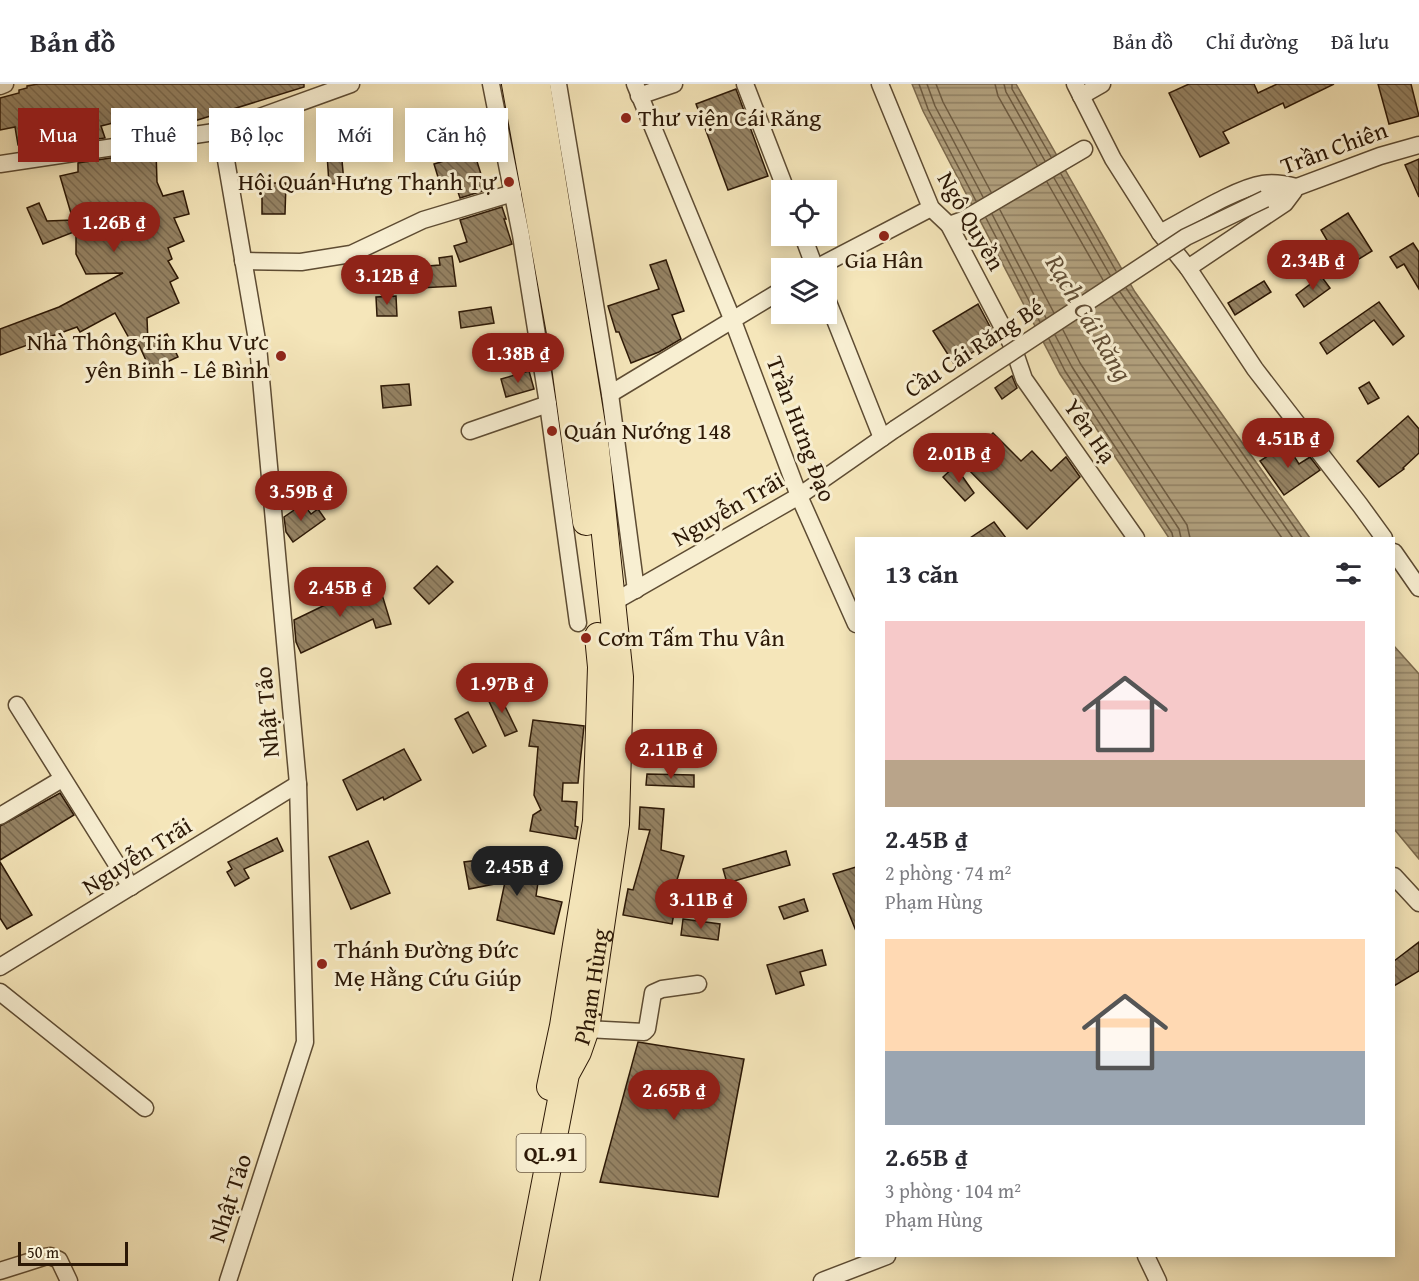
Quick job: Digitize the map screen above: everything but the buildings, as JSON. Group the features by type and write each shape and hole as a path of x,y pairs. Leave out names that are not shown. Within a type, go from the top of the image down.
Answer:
{"highway":[{"name":"QL.91","path":"515,84 597,544"},
{"name":"QL.91","path":"537,84 596,449 597,544"},
{"name":"Phạm Hùng","path":"510,1281 574,1028 616,824 620,677 612,603 597,544"},
{"name":"Phạm Hùng","path":"526,1281 566,1074 578,1052 574,1028 596,821 601,667 597,544"}],"street":[{"path":"0,86 5,84"},
{"path":"285,108 351,84"},
{"path":"491,84 513,193 548,404 578,624"},
{"path":"558,84 610,394 636,590"},
{"path":"637,90 674,84"},
{"path":"745,84 782,180"},
{"name":"Ngô Quyền","path":"880,84 931,208 956,222 1013,347"},
{"path":"1102,84 1078,90 1113,159 1160,233 1188,267 1255,369 1383,537"},
{"name":"Trần Hưng Đạo","path":"637,90 734,321 799,496 855,622"},
{"path":"0,164 209,133"},
{"name":"Trần Chiên","path":"1265,199 1380,156 1419,145"},
{"path":"956,222 1084,148"},
{"name":"Nhật Tảo","path":"226,162 258,346 298,784 305,1042 228,1281"},
{"path":"1160,233 1233,195 1261,184 1279,183 1297,188 1285,203 1188,267"},
{"path":"243,261 301,262 351,254 423,220 513,193"},
{"name":"Cầu Cái Răng Bé","path":"888,434 1186,237 1265,199"},
{"path":"835,258 931,208"},
{"path":"610,394 771,297"},
{"path":"837,321 888,434"},
{"name":"Yên Hạ","path":"1013,347 1024,380 1135,537"},
{"path":"470,431 548,404"},
{"name":"Nguyễn Trãi","path":"612,603 799,496 888,434"},
{"path":"1395,553 1419,588"},
{"path":"17,705 131,887"},
{"path":"0,816 63,778"},
{"name":"Nguyễn Trãi","path":"0,967 298,784"},
{"path":"1395,877 1419,903"},
{"path":"574,1028 644,1032 647,1029 653,993 662,989 698,984"},
{"path":"0,993 145,1108"},
{"path":"0,1271 44,1257 55,1257 59,1260 69,1281"},
{"path":"822,1281 884,1257"},
{"path":"1146,1257 1158,1281"}],"water":[{"name":"Rạch Cái Răng","path":"912,84 1016,84 1135,292 1309,537 1168,537 1060,374 923,111"},
{"path":"1395,647 1419,674 1419,859 1395,830"}],"place":[{"name":"Thư viện Cái Răng","path":"626,118"},
{"name":"Hội Quán Hưng Thạnh Tự","path":"509,182"},
{"name":"Gia Hân","path":"884,236"},
{"name":"Nhà Thông Tin Khu Vực yên Binh - Lê Bình","path":"281,356"},
{"name":"Quán Nướng 148","path":"552,431"},
{"name":"Cơm Tấm Thu Vân","path":"586,638"},
{"name":"Thánh Đường Đức Mẹ Hằng Cứu Giúp","path":"322,964"}]}
